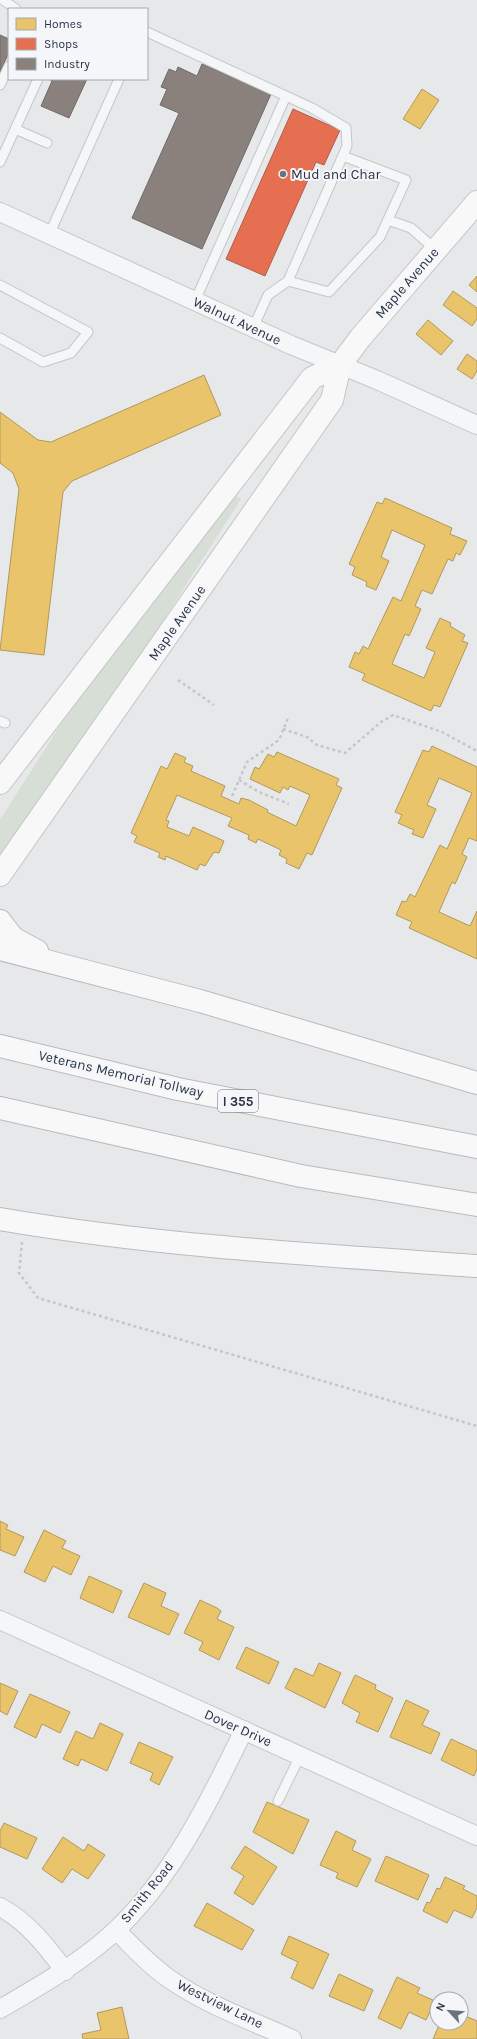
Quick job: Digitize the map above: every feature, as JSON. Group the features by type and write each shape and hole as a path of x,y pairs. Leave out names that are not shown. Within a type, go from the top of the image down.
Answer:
{"main road":[{"name":"Maple Avenue","path":"0,875 332,400 340,365 361,337 477,202"},
{"name":"Maple Avenue","path":"0,783 312,378 340,365"},
{"path":"0,921 13,938 61,963"},
{"path":"0,949 61,963 200,1001 477,1083"},
{"name":"Veterans Memorial Tollway","path":"0,1046 178,1089 477,1147"},
{"path":"0,1108 301,1176 477,1205"},
{"path":"0,1219 59,1229 246,1249 477,1266"}],"street":[{"name":"Walnut Avenue","path":"0,212 254,328 477,425"},
{"name":"Dover Drive","path":"0,1620 477,1836"},
{"name":"Smith Road","path":"0,2009 65,1971 116,1930 133,1914 181,1848 244,1730"},
{"path":"0,1907 18,1918 36,1934 65,1971"},
{"name":"Westview Lane","path":"116,1930 151,1965 170,1980 197,1995 292,2039"}],"lane":[{"path":"3,0 15,8"},
{"path":"148,32 312,108 346,128 347,146 288,281 268,295 254,328"},
{"path":"0,85 8,68"},
{"path":"0,162 38,80"},
{"path":"49,235 119,80"},
{"path":"195,301 286,96"},
{"path":"15,129 47,143"},
{"path":"288,281 329,292 380,238 406,180 343,156"},
{"path":"388,220 411,228 436,250"},
{"path":"0,285 88,332 71,353 43,362 0,338"},
{"path":"278,1801 300,1756"}],"path":[{"path":"178,680 214,705"},
{"path":"283,729 307,737 317,745 345,753 382,722 393,715 442,732 477,751"},
{"path":"232,796 247,762 279,740 288,718"},
{"path":"239,780 259,792 290,804"},
{"path":"23,1223 19,1273 38,1298 477,1426"}],"shaded area":[{"path":"235,495 241,499 141,655 0,859 0,820 66,716"}],"building: Homes":[{"path":"422,89 439,100 420,129 403,119"},
{"path":"477,276 477,292 469,285"},
{"path":"453,291 477,308 477,319 472,326 443,305"},
{"path":"428,320 453,341 441,355 416,334"},
{"path":"467,354 477,361 477,371 472,379 457,369"},
{"path":"204,375 221,415 72,481 63,492 44,655 0,650 19,489 13,473 0,463 0,412 38,440 51,442"},
{"path":"385,498 452,528 450,534 467,541 460,555 456,553 453,561 448,559 432,594 422,590 415,606 421,609 409,636 405,634 392,664 424,678 435,652 426,648 440,618 451,623 450,626 465,635 462,641 468,643 440,707 434,705 431,711 362,680 365,674 349,667 355,652 359,654 363,646 368,649 393,597 401,601 425,545 392,530 381,557 389,561 376,590 366,586 367,582 352,575 355,567 349,564 377,502 382,504"},
{"path":"432,746 477,767 477,841 469,838 462,854 467,857 455,884 452,882 439,912 470,926 477,911 477,959 409,928 412,922 396,915 402,901 406,902 410,894 415,897 440,845 447,849 472,793 439,778 427,805 436,809 423,838 412,834 414,830 398,823 402,815 395,812 423,750 429,752"},
{"path":"277,752 339,779 336,785 342,788 312,855 307,853 299,869 286,863 287,859 279,855 281,850 258,839 256,843 248,839 249,835 228,826 232,818 177,795 166,820 169,821 167,827 189,836 193,827 224,841 219,853 214,852 205,866 200,864 197,870 166,856 165,860 158,857 160,853 134,842 137,836 131,833 161,766 167,769 175,753 186,758 184,762 193,766 191,771 225,786 221,796 239,804 241,798 249,800 268,810 267,812 296,826 310,795 290,786 288,790 283,787 280,793 250,779 255,767 259,769 268,754 274,757"},
{"path":"0,1521 8,1525 6,1529 24,1537 15,1556 0,1550"},
{"path":"44,1530 66,1541 62,1548 80,1556 71,1575 53,1566 45,1582 24,1572"},
{"path":"89,1576 122,1591 113,1613 80,1598"},
{"path":"144,1583 166,1593 161,1606 179,1614 169,1635 128,1617"},
{"path":"200,1600 221,1611 217,1619 234,1627 219,1660 199,1650 203,1642 184,1633"},
{"path":"246,1647 279,1662 269,1684 236,1668"},
{"path":"319,1663 341,1673 325,1708 285,1688 295,1668 313,1676"},
{"path":"355,1675 376,1685 375,1689 393,1698 378,1732 356,1722 360,1713 342,1703"},
{"path":"0,1683 18,1691 7,1715 0,1711"},
{"path":"30,1694 70,1712 60,1733 42,1724 36,1738 14,1727"},
{"path":"406,1700 429,1711 422,1725 440,1733 431,1754 390,1737"},
{"path":"100,1723 123,1734 107,1771 81,1759 78,1766 63,1759 76,1731 93,1739"},
{"path":"451,1739 477,1751 477,1769 474,1776 441,1760"},
{"path":"139,1742 173,1757 159,1785 150,1780 153,1773 130,1763"},
{"path":"267,1802 309,1820 293,1854 253,1832"},
{"path":"4,1823 37,1838 27,1859 0,1847 0,1831"},
{"path":"336,1831 356,1841 352,1850 371,1859 357,1887 336,1878 338,1873 320,1865"},
{"path":"63,1837 84,1851 88,1844 105,1855 88,1879 72,1869 62,1883 42,1869"},
{"path":"245,1846 277,1867 253,1905 234,1893 244,1876 231,1868"},
{"path":"386,1856 429,1875 418,1900 375,1881"},
{"path":"445,1877 465,1886 463,1889 477,1896 477,1908 472,1918 454,1910 447,1923 423,1911 427,1902 430,1903 437,1888 440,1889"},
{"path":"207,1903 254,1930 242,1950 194,1926"},
{"path":"289,1936 329,1954 313,1989 291,1978 298,1962 281,1954"},
{"path":"339,1974 373,1990 364,2011 329,1996"},
{"path":"397,1977 420,1988 417,1993 429,1998 429,2014 426,2020 409,2012 401,2029 378,2018"},
{"path":"122,2007 129,2039 83,2039 82,2034 101,2030 97,2013"},
{"path":"469,2018 477,2021 477,2039 433,2039 436,2031 469,2031"}],"building: Shops":[{"path":"293,109 340,130 324,165 316,162 265,276 226,259"}],"building: Industry":[{"path":"0,35 8,39 8,54 0,72"},
{"path":"202,64 271,94 202,249 132,218 179,113 160,105 167,89 161,87 169,69 176,72 178,67 197,76"},
{"path":"50,80 87,80 69,118 41,106 52,81"}],"place":[{"name":"Mud and Char","path":"283,174"}]}
